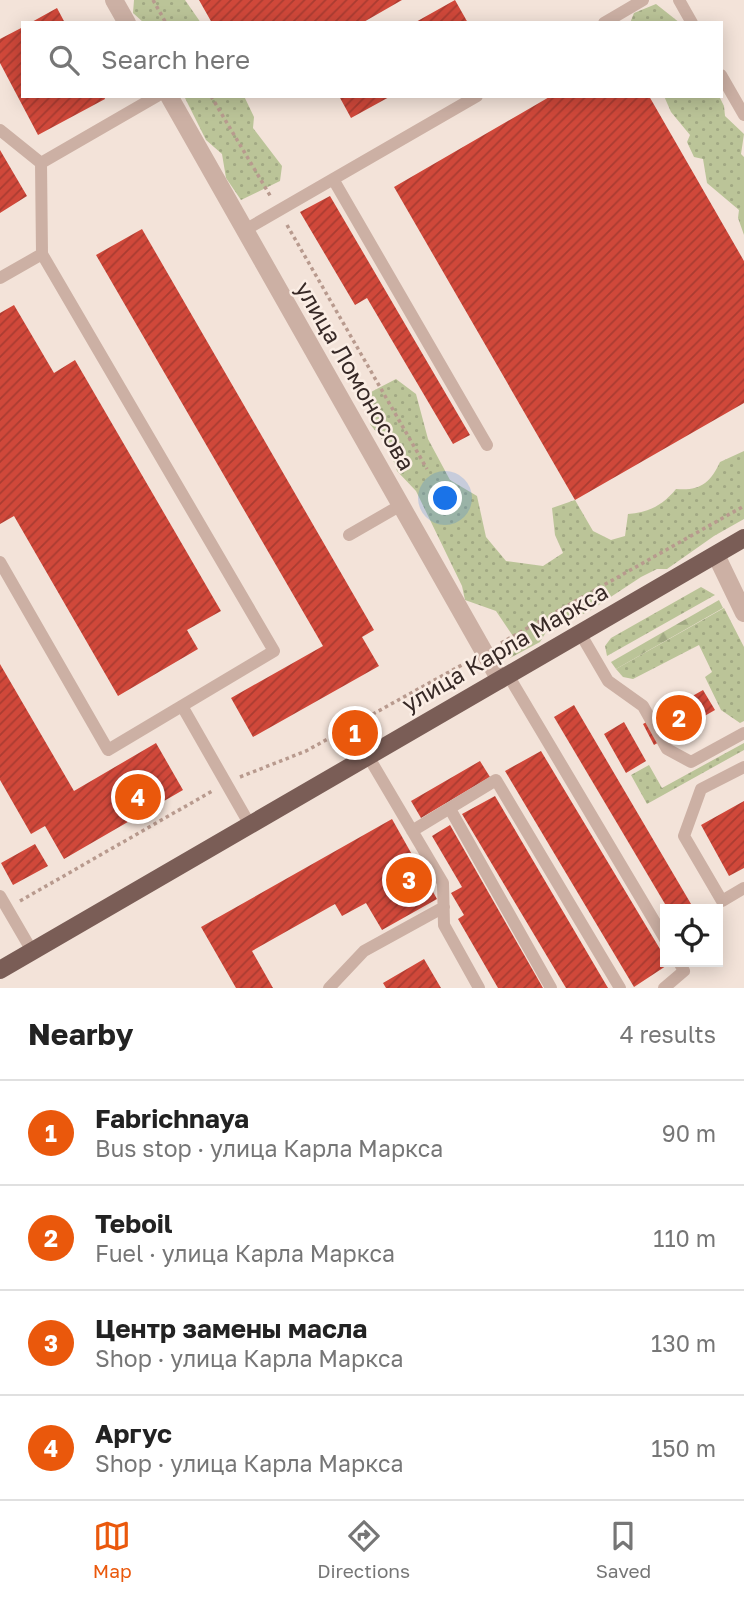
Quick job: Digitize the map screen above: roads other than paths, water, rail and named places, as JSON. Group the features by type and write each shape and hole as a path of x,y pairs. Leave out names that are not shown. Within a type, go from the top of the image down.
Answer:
{"main road":[{"name":"улица Карла Маркса","path":"0,970 744,538"}],"street":[{"path":"114,0 126,21"},
{"name":"улица Ломоносова","path":"170,98 484,652 504,677"},
{"path":"716,555 744,612"}],"lane":[{"path":"607,21 643,0"},
{"path":"679,0 691,21"},
{"path":"723,78 744,115"},
{"path":"41,163 154,98"},
{"path":"245,230 474,98"},
{"path":"0,130 41,163"},
{"path":"0,562 108,750 274,651 42,254 41,163"},
{"path":"333,179 487,445"},
{"path":"0,278 42,254"},
{"path":"349,535 401,505"},
{"path":"580,633 608,681 643,706 667,749 691,762 744,733"},
{"path":"504,677 660,931"},
{"path":"182,706 250,825"},
{"path":"368,757 443,883 444,925 479,988"},
{"path":"744,767 701,789 684,836 722,901 744,888"},
{"path":"412,831 496,780 620,988"},
{"path":"450,809 551,988"},
{"path":"0,896 32,951"},
{"path":"329,988 363,951 444,907"},
{"path":"664,988 684,971 682,967"}],"place":[{"name":"Teboil","path":"679,718"},
{"name":"Fabrichnaya","path":"355,733"},
{"name":"Аргус","path":"138,797"},
{"name":"Центр замены масла","path":"409,880"}]}
